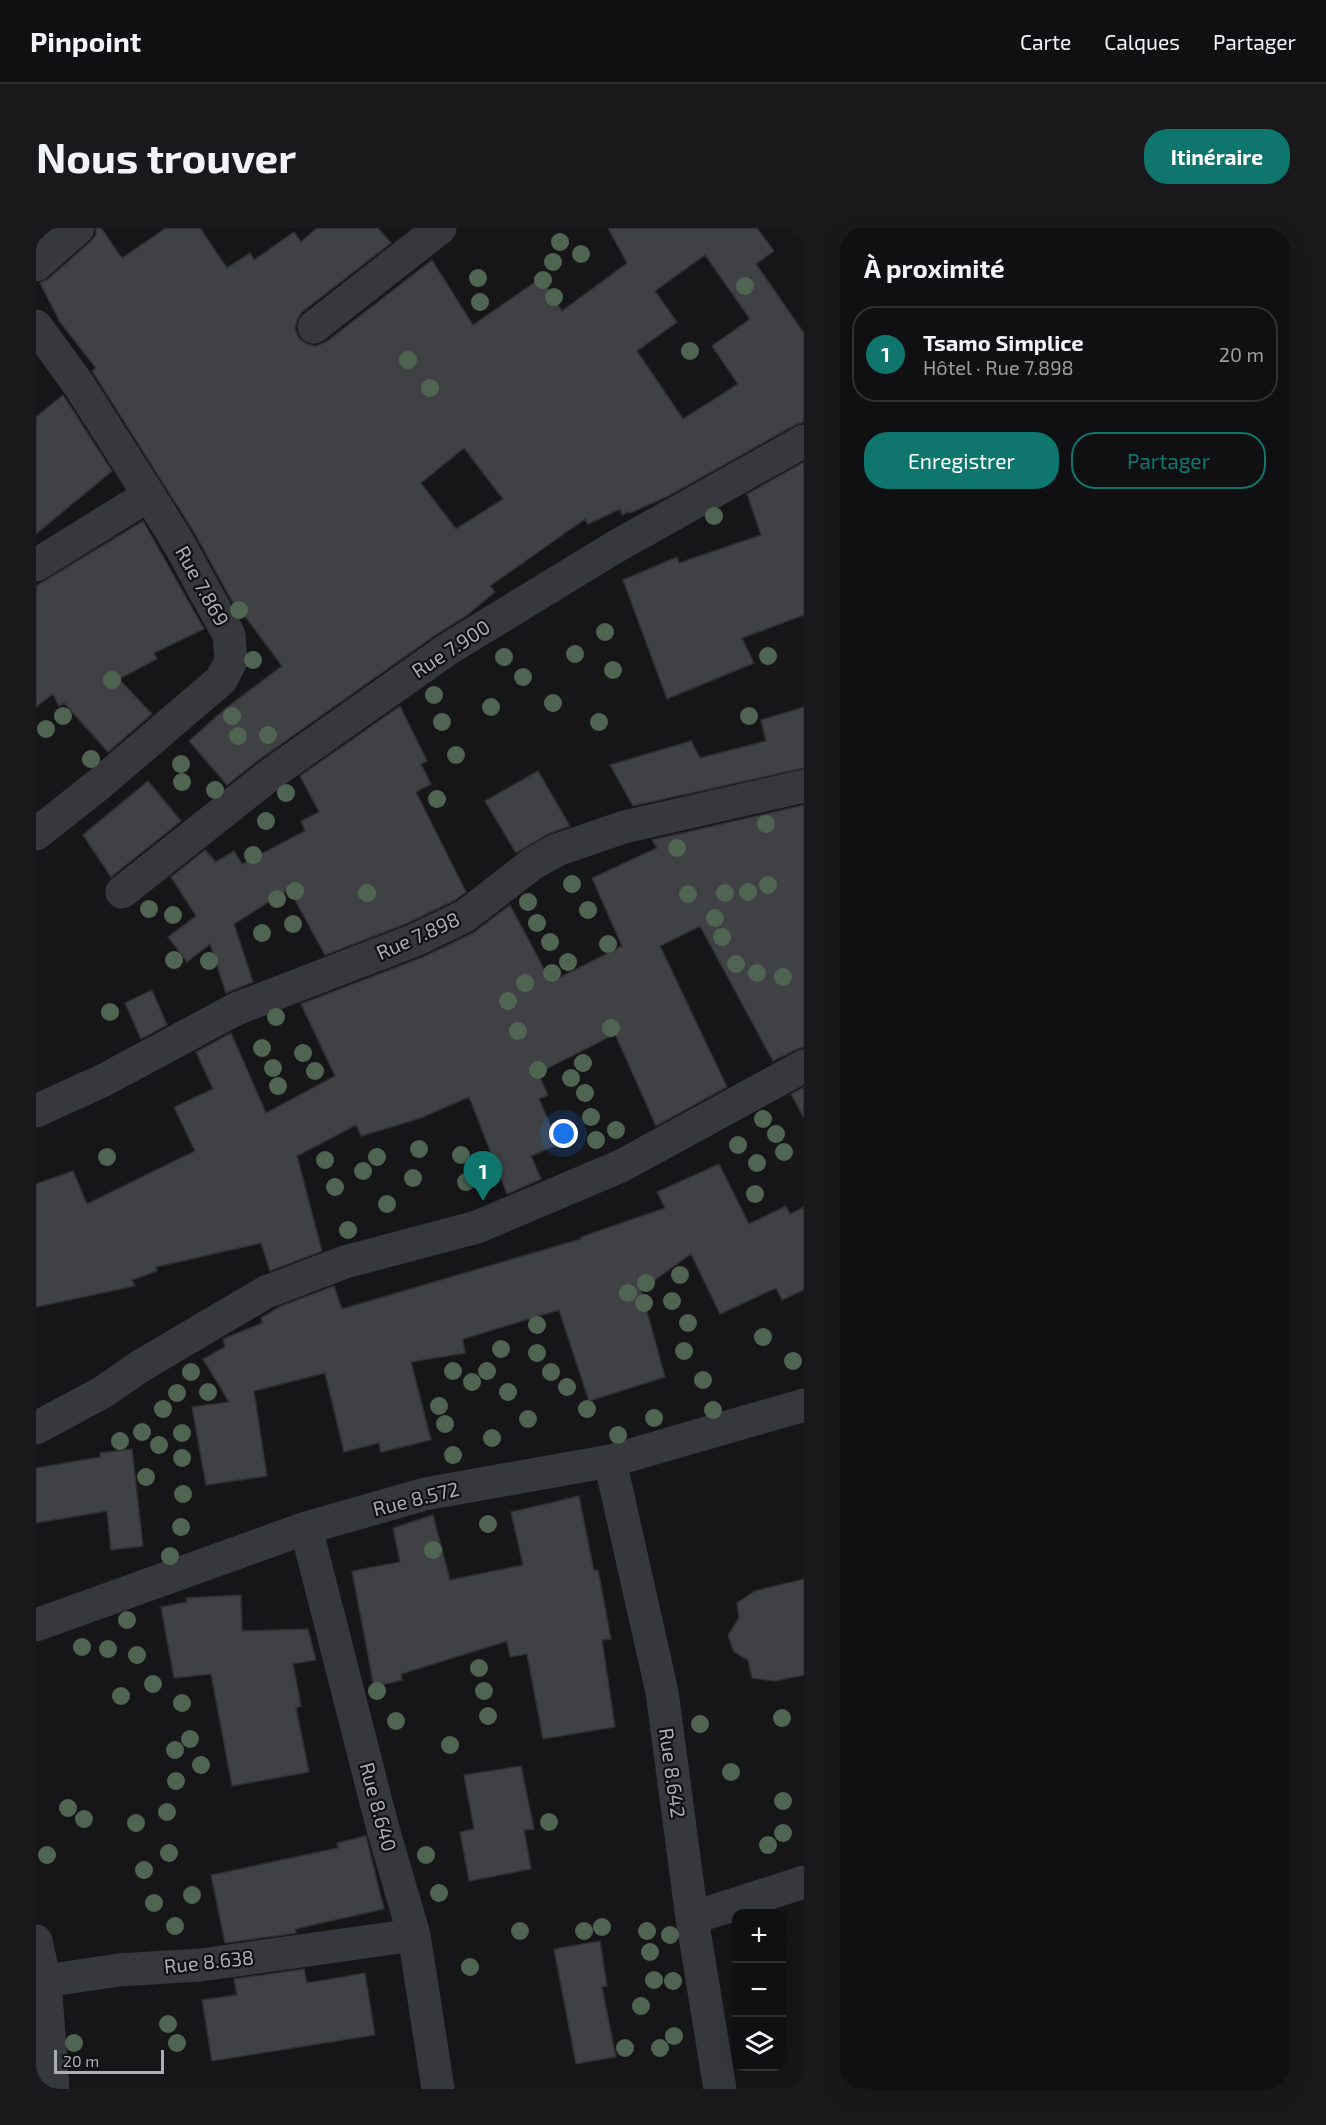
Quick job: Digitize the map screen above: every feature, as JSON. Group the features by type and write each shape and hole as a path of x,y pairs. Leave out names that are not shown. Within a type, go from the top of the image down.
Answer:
{"street":[{"path":"36,265 78,228"},
{"path":"314,327 440,228"},
{"name":"Rue 7.869","path":"36,326 79,385 178,542 229,635 231,661 221,680 98,785 36,834"},
{"name":"Rue 7.900","path":"122,892 271,774 448,649 615,547 804,441"},
{"path":"36,565 148,495"},
{"name":"Rue 7.898","path":"36,1111 105,1080 236,1009 415,940 465,916 532,864 557,850 624,827 804,786"},
{"path":"36,1428 103,1392 139,1367 266,1292 345,1262 477,1227 611,1171 804,1066"},
{"name":"Rue 8.572","path":"36,1625 306,1528 425,1494 610,1461 804,1405"},
{"name":"Rue 8.642","path":"610,1461 662,1692 692,1918 720,2089"},
{"name":"Rue 8.640","path":"306,1528 383,1829 414,1935 438,2089"},
{"path":"692,1918 804,1882"},
{"name":"Rue 8.638","path":"45,1981 119,1970 201,1965 414,1935"},
{"path":"36,1941 45,1981 53,2089"}],"building":[{"path":"36,228 50,228 37,239"},
{"path":"96,228 101,228 122,258 166,228 200,228 227,268 250,253 254,260 294,232 301,242 317,228 378,228 391,243 302,312 297,320 295,329 299,338 307,344 316,346 326,342 432,260 473,325 541,278 562,311 627,263 608,228 757,228 774,251 756,264 804,333 804,422 670,495 630,513 622,515 620,509 588,524 585,519 490,586 495,592 466,616 260,759 227,785 189,741 226,708 282,666 241,611 238,612 194,532 92,371 96,368 60,322 40,283 48,279 96,235","holes":["705,255 750,319 712,346 738,384 683,419 637,351 677,322 655,291","464,448 503,499 456,529 421,483"]},
{"path":"63,395 112,471 36,534 36,417"},
{"path":"804,462 804,615 742,638 754,663 667,699 623,580 677,557 679,563 761,535 747,494"},
{"path":"143,521 204,629 154,653 157,659 119,679 152,714 108,752 64,703 59,706 53,694 36,707 36,586"},
{"path":"400,706 427,761 421,764 431,784 416,792 466,892 455,900 408,923 325,955 289,889 234,924 253,982 226,993 210,944 187,962 168,937 196,916 171,877 205,850 216,862 234,851 242,864 305,831 301,821 319,812 300,776"},
{"path":"804,707 804,768 633,806 610,765 691,741 700,758 766,741 761,720"},
{"path":"538,771 570,826 548,834 516,853 485,801"},
{"path":"148,781 181,821 111,877 83,835"},
{"path":"804,805 804,1047 773,1061 700,926 660,946 727,1087 656,1126 615,1034 538,1073 548,1095 539,1099 559,1144 531,1156 541,1179 507,1194 469,1097 421,1118 361,1136 356,1125 297,1156 322,1251 270,1271 261,1243 156,1267 157,1271 132,1280 135,1286 36,1307 36,1184 73,1171 87,1204 195,1151 174,1107 213,1089 196,1052 231,1033 266,1113 335,1076 301,1004 423,957 473,933 510,905 551,982 622,946 592,878 657,848 652,840"},
{"path":"152,990 167,1025 141,1039 125,1003"},
{"path":"804,1087 804,1118 791,1094"},
{"path":"719,1164 749,1224 786,1206 790,1214 804,1207 804,1290 782,1300 776,1288 720,1314 691,1254 641,1290 665,1377 589,1401 559,1310 463,1339 465,1353 411,1362 431,1440 381,1452 379,1443 344,1452 325,1373 254,1391 267,1476 206,1485 192,1407 229,1402 203,1359 225,1347 223,1339 262,1323 261,1318 281,1306 334,1286 342,1309 581,1239 581,1237 665,1208 657,1192"},
{"path":"132,1449 143,1546 111,1550 107,1511 36,1523 36,1468 101,1457 100,1453"},
{"path":"579,1496 594,1571 598,1570 611,1639 602,1640 615,1727 543,1739 527,1654 510,1657 507,1641 401,1674 402,1680 374,1687 352,1571 400,1562 393,1528 433,1515 450,1580 523,1565 511,1512"},
{"path":"804,1579 804,1675 775,1681 752,1678 748,1660 734,1652 728,1635 739,1618 737,1603 755,1591"},
{"path":"241,1595 242,1631 308,1629 316,1660 293,1664 301,1706 296,1708 309,1772 232,1786 211,1674 174,1678 161,1607 187,1602 186,1598"},
{"path":"521,1766 534,1829 524,1830 531,1869 469,1881 460,1832 474,1829 464,1775"},
{"path":"366,1836 384,1909 295,1929 296,1933 225,1943 211,1875 338,1848 337,1843"},
{"path":"600,1941 607,1986 602,1987 616,2057 576,2064 554,1949"},
{"path":"304,1969 307,1983 365,1973 375,2035 212,2061 202,2000 237,1995 234,1979"}],"place":[{"name":"Tsamo Simplice","path":"483,1201"}]}
